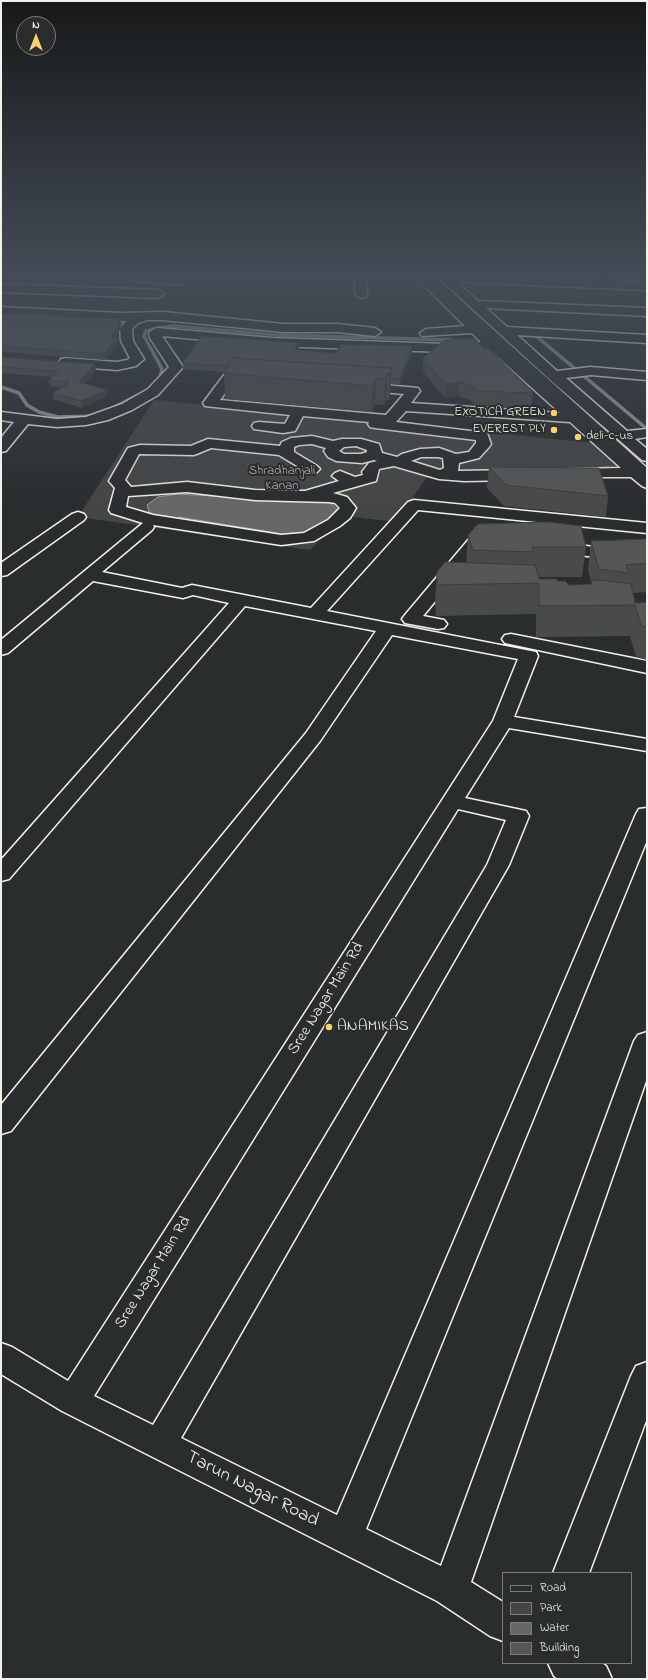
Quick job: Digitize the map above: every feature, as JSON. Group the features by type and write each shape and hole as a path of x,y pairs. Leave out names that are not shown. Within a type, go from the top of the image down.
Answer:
{"street":[{"path":"55,361 117,366 131,363 137,359 135,355"},
{"path":"1,416 57,423 86,421 104,417 127,407 153,392 176,367 168,355"},
{"path":"504,355 574,418 643,471"},
{"path":"515,355 643,471"},
{"path":"523,355 643,471 647,483"},
{"path":"531,355 647,457"},
{"path":"553,375 587,372 647,376"},
{"path":"267,380 229,378 210,403 390,420 402,407 413,391 352,386"},
{"path":"244,406 242,410 296,416 358,433 482,436 484,444 474,455 449,467 439,474 373,456 362,459 348,460 323,467"},
{"path":"402,407 574,418"},
{"path":"274,414 251,425 280,429 290,428 296,416"},
{"path":"1,448 25,418"},
{"path":"280,429 278,434 290,447"},
{"path":"348,460 333,454 331,451 335,446 358,433"},
{"path":"358,433 374,447 375,453 373,456"},
{"path":"623,436 645,433"},
{"path":"122,492 187,487 255,495 330,496 341,500 348,508 344,515 334,523 308,538 281,540 151,520 117,510 123,487 117,481 133,451 140,449 185,451 199,448 208,444 290,447 312,440 335,446"},
{"path":"290,447 286,454 323,467 353,482"},
{"path":"306,496 371,478 370,472 374,466 398,462 407,457 426,452 439,452 450,456 449,467"},
{"path":"449,467 534,474"},
{"path":"557,474 643,471"},
{"path":"315,614 414,505 647,528"},
{"path":"1,571 78,517"},
{"path":"1,649 146,527"},
{"path":"502,539 480,536 411,619 647,667"},
{"path":"540,545 647,559"},
{"path":"1,1124 313,737 387,628 192,590 183,593 90,575"},
{"path":"440,584 463,584"},
{"path":"1,874 241,600"},
{"name":"Sree Nagar Main Rd","path":"73,1401 503,721 529,656 387,628"},
{"path":"503,721 647,745"},
{"path":"160,1444 498,865 518,816 452,801"},
{"path":"345,1537 647,814"},
{"path":"450,1589 647,1041"},
{"name":"Tarun Nagar Road","path":"1,1357 73,1401 450,1589 502,1622"},
{"path":"571,1572 647,1376"},
{"path":"569,1664 593,1679"}],"green space":[{"name":"Shradhanjali Kanan","path":"154,400 616,445 647,472 484,478 426,478 396,522 344,516 310,550 78,517"}],"water":[{"path":"178,494 246,498 327,500 344,516 306,536 274,539 277,533 179,517 174,521 150,515 147,505 158,497"}],"building":[{"path":"188,355 408,355 400,378 391,378 391,368 233,358 227,366 183,363"},
{"path":"426,355 496,355 533,392 507,393 496,391 477,391 471,386 459,382 445,384 423,358"},
{"path":"1,357 95,364 79,382 107,390 81,401 53,393 70,382 49,380 58,371 1,367"},
{"path":"233,358 391,368 390,374 387,373 385,379 376,378 373,386 224,373 230,366 227,365"},
{"path":"489,467 599,468 608,496 506,485"},
{"path":"550,522 581,526 586,547 532,547 533,552 473,550 468,535 478,524"},
{"path":"647,539 647,563 626,565 628,573 599,569 591,541"},
{"path":"445,562 535,565 539,579 557,579 557,581 565,581 569,585 591,584 592,581 600,580 631,584 635,603 647,602 647,627 641,625 635,605 539,606 539,583 437,585 437,572"}],"waterway":[{"path":"155,355 162,369 159,381 157,382"},
{"path":"559,355 647,429"},
{"path":"1,387 19,393 27,405 39,412 58,417 95,416"},
{"path":"109,410 136,396"}],"place":[{"name":"EXOTICA GREEN","path":"554,413"},
{"name":"EVEREST PLY","path":"554,430"},
{"name":"deli-c-us","path":"578,437"},
{"name":"ANAMIKAS","path":"329,1027"}]}
